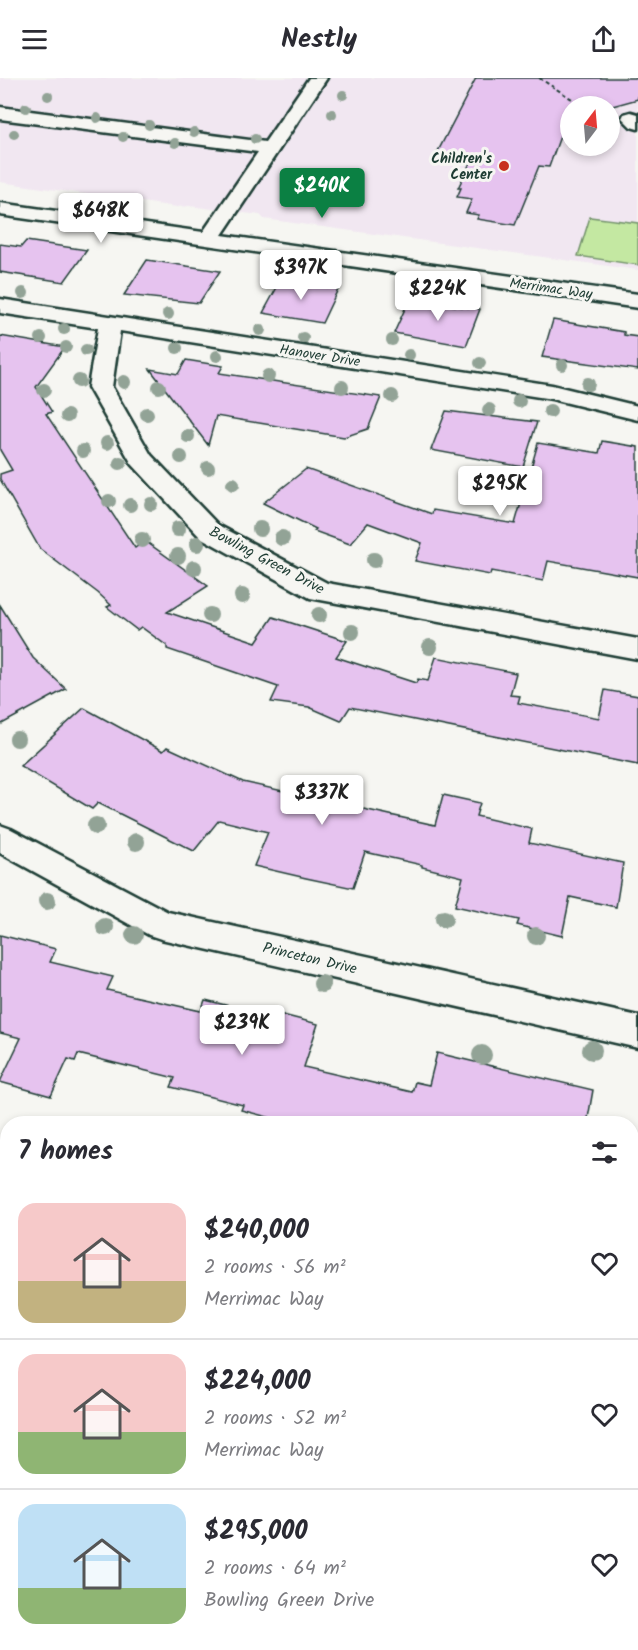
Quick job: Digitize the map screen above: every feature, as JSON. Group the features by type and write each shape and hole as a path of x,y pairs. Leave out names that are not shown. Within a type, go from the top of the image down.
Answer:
{"street":[{"path":"214,232 318,78"},
{"path":"0,114 270,148"},
{"name":"Merrimac Way","path":"0,194 214,232 638,301"},
{"name":"Merrimac Way","path":"0,209 638,282"},
{"name":"Hanover Drive","path":"0,306 552,393 638,413"},
{"name":"Bowling Green Drive","path":"110,322 100,387 141,459 209,531 320,591 638,649"},
{"name":"Princeton Drive","path":"0,838 161,925 638,1032"}],"path":[{"path":"539,78 567,96"}],"shaded area":[{"path":"0,78 638,78 638,270 264,219 260,215 189,206 177,207 0,182"}],"green space":[{"path":"590,217 638,223 638,265 578,256"}],"building":[{"path":"476,78 638,78 638,99 620,104 620,96 560,96 560,136 549,167 539,166 515,225 477,219 479,215 466,213 472,199 457,197 461,188 458,188 470,163 434,159"},
{"path":"26,241 87,250 64,282 0,272 0,244 21,247"},
{"path":"147,260 220,271 199,303 124,295"},
{"path":"281,280 338,289 322,323 263,313"},
{"path":"409,300 480,309 466,346 394,333"},
{"path":"553,320 624,332 624,335 638,337 638,370 542,357"},
{"path":"0,336 65,347 36,387 52,412 46,414 135,548 145,541 208,586 167,612 256,642 273,617 347,641 336,657 416,683 418,679 428,681 436,657 516,673 510,695 520,696 518,703 599,718 605,690 638,696 638,765 350,707 341,721 309,707 271,702 278,687 167,649 167,646 141,627 137,630 107,607 111,605 98,593 40,549 0,479 0,474 12,470 0,450"},
{"path":"186,360 223,366 219,373 381,397 368,429 344,437 216,416 208,445 150,369 178,374"},
{"path":"446,411 537,422 523,467 431,450"},
{"path":"602,441 638,447 638,577 548,561 543,581 491,571 490,575 415,561 422,543 368,523 350,544 314,531 316,529 263,503 306,469 432,514 433,510 515,524 538,443 599,453"},
{"path":"0,605 33,658 66,689 0,725"},
{"path":"84,708 163,751 167,747 243,782 435,825 443,795 480,803 476,816 532,829 529,843 623,863 616,907 570,897 562,936 517,925 519,920 455,906 463,877 422,867 422,865 365,852 353,888 306,878 254,866 268,832 219,820 194,851 98,803 92,809 20,766"},
{"path":"0,935 56,949 50,962 113,977 107,990 201,1011 205,1000 270,1016 271,1012 318,1024 304,1067 412,1092 415,1082 429,1085 437,1053 593,1090 588,1116 264,1116 241,1110 243,1105 171,1087 175,1078 78,1054 75,1061 68,1059 51,1096 0,1082 21,1038 0,1033"}],"place":[{"name":"Children's Center","path":"504,166"}]}
